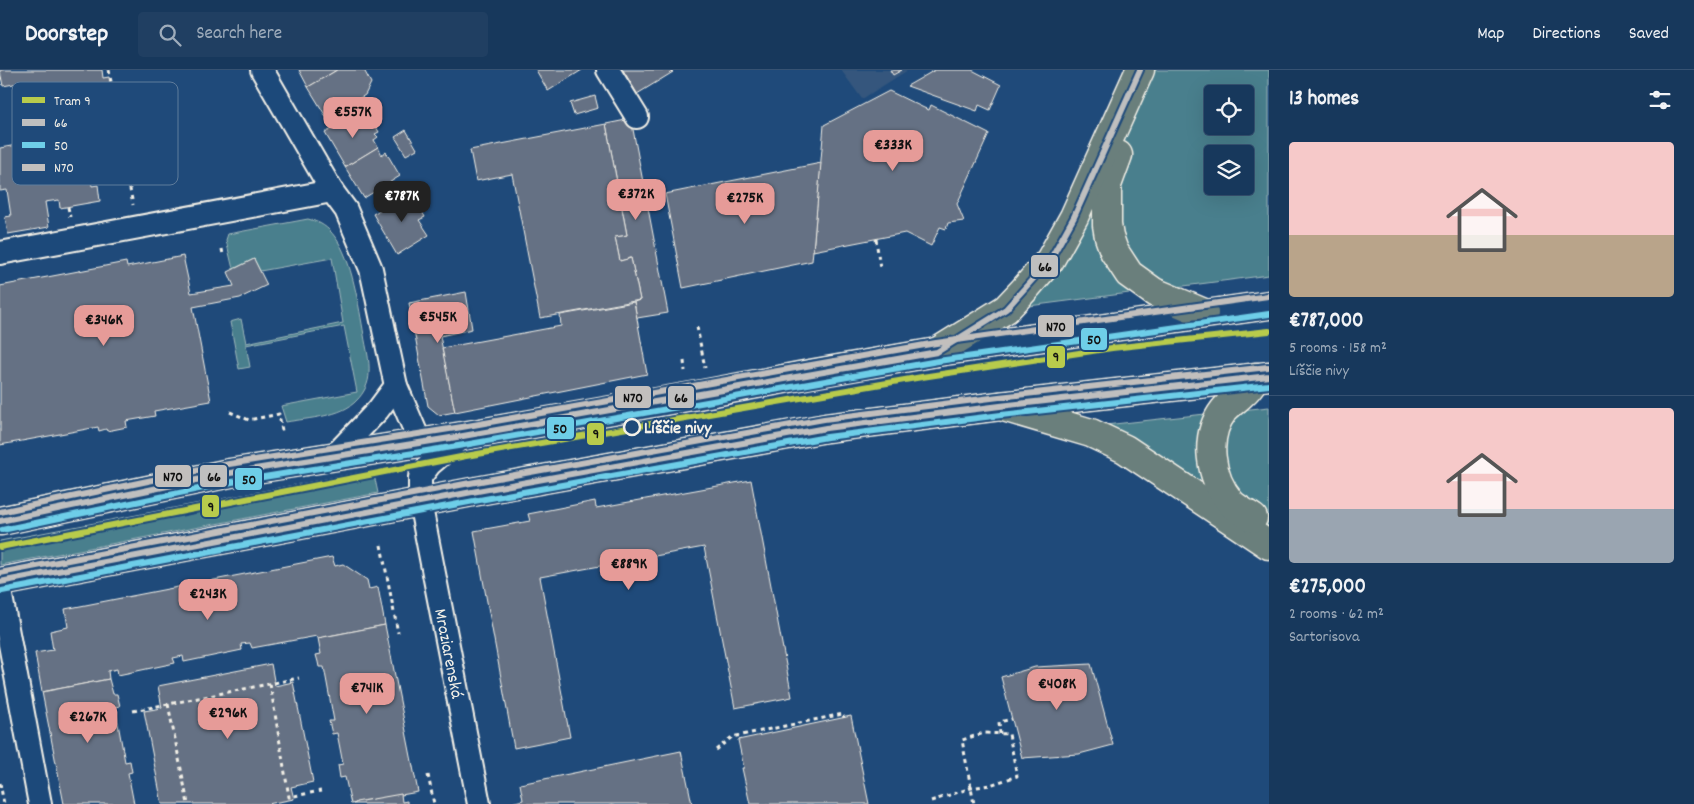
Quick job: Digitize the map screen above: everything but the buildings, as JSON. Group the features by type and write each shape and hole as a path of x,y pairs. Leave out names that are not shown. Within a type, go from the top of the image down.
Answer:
{"main road":[{"path":"937,352 1006,309 1050,260 1074,217 1140,70"},
{"path":"1154,70 1130,123 1107,185 1106,225 1114,251 1129,274 1154,292 1204,313"},
{"path":"1263,377 1224,411 1218,420 1213,432 1211,456 1216,476 1232,503 1269,528"},
{"path":"1000,406 1091,433 1125,449 1269,545"}],"street":[{"path":"262,70 332,191 346,210 372,269 396,386 420,442"},
{"path":"608,70 637,117"},
{"path":"0,253 332,191"},
{"path":"0,521 230,473 463,436 937,352 1269,305"},
{"path":"0,582 420,502 826,428 1000,406 1263,377"},
{"path":"335,455 372,416 396,386"},
{"name":"Mraziarenská","path":"463,436 430,464 420,476 420,502 479,804"},
{"path":"0,591 40,804"}],"path":[{"path":"129,185 135,213"},
{"path":"876,238 880,268"},
{"path":"222,249 223,255"},
{"path":"698,327 705,371"},
{"path":"684,360 686,374"},
{"path":"230,412 249,420 278,414 282,431"},
{"path":"381,545 398,633"},
{"path":"133,711 299,678"},
{"path":"270,684 289,797 321,791"},
{"path":"168,704 188,804"},
{"path":"716,750 732,737 843,714 844,718"},
{"path":"1000,734 999,722 1012,719"},
{"path":"931,802 971,788 990,786 1017,776 1009,734 984,733 962,740 971,788 974,804"},
{"path":"428,775 434,804"},
{"path":"0,783 4,804"}],"shaded area":[{"path":"841,70 908,70 862,99"}],"green space":[{"path":"1148,70 1269,70 1269,275 1021,307"},
{"path":"308,219 320,223 330,230 341,246 346,258 360,311 369,377 366,388 351,406 324,416 286,422 281,406 357,392 344,326 246,345 250,367 239,369 230,322 241,319 246,343 343,323 332,258 260,271 254,259 233,269 226,240 228,234"},
{"path":"1269,407 1269,533 1096,426"},
{"path":"373,470 378,493 0,565 0,541"}],"tram line":[{"name":"9","path":"0,547 466,456 922,377 1112,348 1269,331"}],"transit line":[{"name":"66","path":"0,521 230,473 463,436 937,352 1006,309 1050,260 1074,217 1140,70"},
{"name":"N70","path":"0,512 229,464 462,427 936,343 1268,296"},
{"name":"50","path":"2,530 232,482 464,445 938,361 1269,314"},
{"name":"N70","path":"0,573 470,483 824,419 1268,367"},
{"name":"66","path":"0,582 472,492 826,428 1000,406 1269,376"},
{"name":"50","path":"2,591 474,501 827,437 1001,415 1269,385"}],"place":[{"name":"Líščie nivy","path":"632,427"}]}
